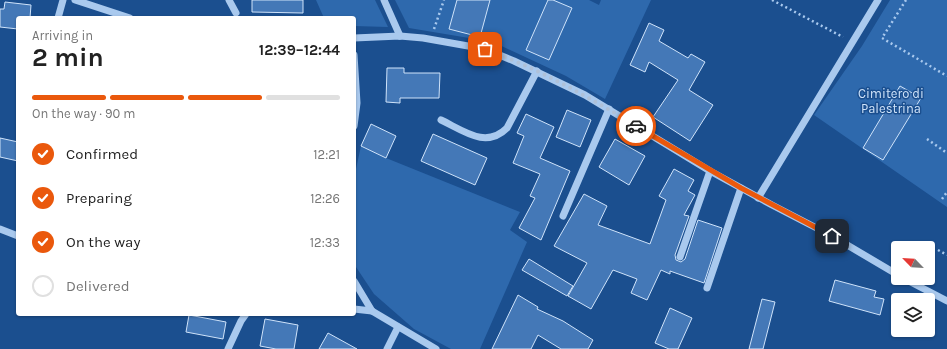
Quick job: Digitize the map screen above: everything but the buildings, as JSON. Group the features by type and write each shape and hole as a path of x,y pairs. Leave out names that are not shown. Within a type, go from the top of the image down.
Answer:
{"street":[{"path":"59,16 63,0"},
{"path":"75,0 124,16"},
{"path":"229,0 236,13"},
{"path":"384,0 400,36"},
{"path":"758,198 878,0"},
{"path":"356,38 400,36 430,39 485,49 537,71 574,89 758,198 819,228 891,271"},
{"path":"441,120 476,136 489,138 495,137 507,128 537,71"},
{"path":"356,87 356,111"},
{"path":"564,216 609,109"},
{"path":"680,257 710,170"},
{"path":"707,288 741,188"},
{"path":"0,229 16,235"},
{"path":"356,284 372,311"},
{"path":"916,285 947,301"},
{"path":"356,309 372,311 436,349"},
{"path":"228,349 245,316"},
{"path":"387,349 398,327"}],"path":[{"path":"430,39 444,0"},
{"path":"772,0 847,39"},
{"path":"906,0 882,38 947,76"},
{"path":"926,140 947,153"},
{"path":"942,199 947,192"},
{"path":"938,250 947,255"}],"green space":[{"path":"316,0 375,0 388,27 356,26 356,16 323,16"},
{"path":"395,0 589,0 599,5 601,0 651,0 605,99 566,76 493,42 409,28"},
{"name":"Cimitero di Palestrina","path":"890,0 947,0 947,207 814,115 862,46"},
{"path":"361,146 386,158 520,212 510,230 527,242 480,349 451,349 414,329 374,294 356,267 356,169"}],"way so far":[{"path":"485,49 514,60 574,89 595,100 636,126"}],"route":[{"path":"636,126 698,164 832,236"}]}
